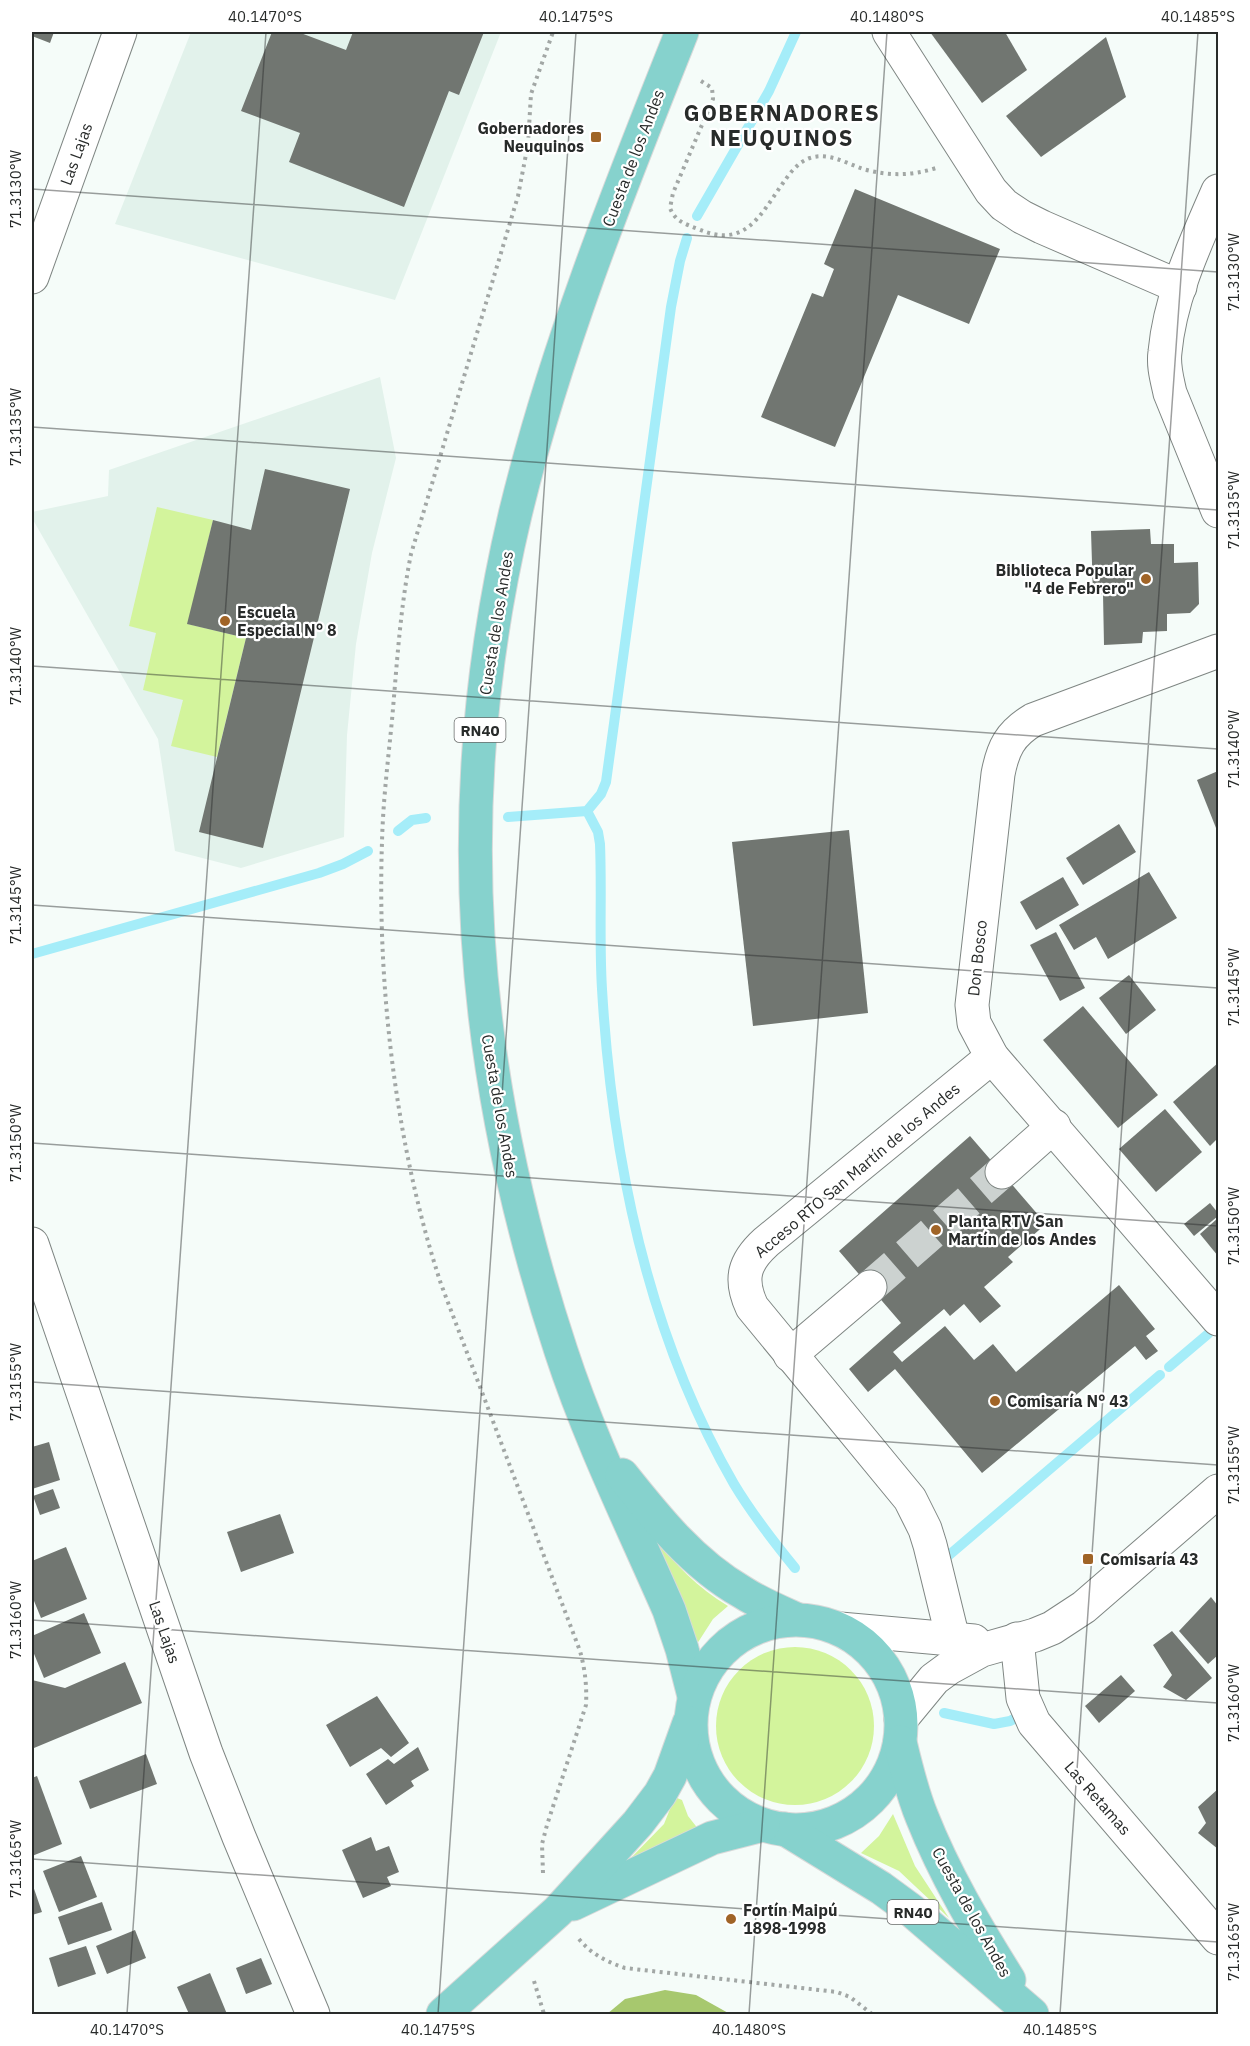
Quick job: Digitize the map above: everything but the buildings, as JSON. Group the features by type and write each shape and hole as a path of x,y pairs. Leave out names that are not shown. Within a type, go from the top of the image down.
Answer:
{"main road":[{"name":"Cuesta de los Andes","path":"682,32 576,310 525,476 502,579 489,652 475,808 475,892 479,976 497,1102 521,1214 548,1313 570,1380 669,1610 682,1649 693,1708"},
{"name":"Cuesta de los Andes","path":"597,1443 663,1525 714,1573 740,1592 796,1619"},
{"name":"RN40","path":"774,1827 741,1815 724,1801 709,1784 698,1764 692,1742 693,1708 703,1675 716,1656 732,1641 752,1629 774,1622 796,1619 818,1622 840,1629 859,1640 876,1656 888,1675 897,1696 900,1730"},
{"path":"443,2014 558,1911 638,1822 660,1794 674,1766 693,1708"},
{"name":"Cuesta de los Andes","path":"900,1730 921,1815 944,1867 971,1917 1031,2013"},
{"path":"558,1911 712,1838 774,1827 808,1829 830,1824 850,1815 868,1801 883,1783 893,1764 900,1730"},
{"name":"Cuesta de los Andes","path":"774,1827 865,1878 911,1910 1031,2013"}],"street":[{"name":"Las Lajas","path":"32,277 120,32"},
{"path":"889,32 967,155 991,191 1004,205 1022,218 1180,287"},
{"path":"1218,191 1180,287 1165,352 1165,374 1170,393 1218,511"},
{"name":"Don Bosco","path":"1218,651 1033,720 1018,729 1009,741 1001,756 998,774 973,989 974,1023 992,1057 1054,1126 1218,1319"},
{"name":"Acceso RTO San Martín de los Andes","path":"959,1649 925,1529 910,1498 752,1306 745,1288 745,1277 749,1260 766,1242 992,1057"},
{"path":"1002,1172 1054,1126"},
{"name":"Las Lajas","path":"32,1244 206,1753 313,2014"},
{"path":"790,1355 870,1287"},
{"path":"840,1629 959,1649 984,1641 1017,1639 1052,1628 1084,1607 1218,1491"},
{"name":"Las Retamas","path":"1017,1639 1023,1698 1034,1723 1218,1938"},
{"path":"900,1730 934,1679 959,1649"}],"path":[{"path":"664,76 701,81 712,87 714,93 673,193 670,208 676,220 714,235 738,234 748,228 758,219 788,175 809,158 821,156 834,158 865,169 903,175 920,173 967,155"}],"shaded area":[{"path":"191,32 501,32 395,300 115,224"},
{"name":"Escuela Especial N° 8","path":"380,377 396,458 372,553 356,644 347,735 344,837 241,868 175,851 158,739 32,518 32,512 108,496 109,470"}],"green space":[{"path":"157,507 213,520 188,624 246,638 217,757 171,746 183,700 143,690 156,633 129,626"},
{"path":"653,1537 688,1575 728,1606 713,1619 695,1647"},
{"path":"795,1647 825,1653 851,1670 868,1696 874,1726 868,1756 851,1782 825,1799 795,1805 765,1799 739,1782 722,1756 716,1726 722,1696 739,1670 765,1653"},
{"path":"674,1799 682,1800 688,1816 699,1830 671,1839 626,1863 664,1824"},
{"path":"893,1814 915,1866 949,1918 899,1871 861,1853 879,1836"},
{"path":"665,1990 696,1995 730,2014 607,2014 625,1999"}],"waterway":[{"path":"697,216 769,91 796,32"},
{"path":"508,817 587,811 601,794 606,782 671,307 687,238"},
{"path":"587,811 598,832 600,844 602,989 615,1117 625,1181 657,1307 678,1368 704,1427 734,1484 763,1527 795,1568"},
{"path":"398,831 412,820 426,818"},
{"path":"32,954 319,873 368,851"},
{"path":"1169,1367 1208,1334"},
{"path":"948,1556 1160,1375"},
{"path":"944,1713 994,1724 1010,1721 1025,1713"}],"tunnel":[{"path":"870,1287 1002,1172"}],"place":[{"name":"Gobernadores Neuquinos","path":"596,137"},
{"name":"Biblioteca Popular \"4 de Febrero\"","path":"1146,579"},
{"name":"Escuela Especial N° 8","path":"225,621"},
{"name":"Planta RTV San Martín de los Andes","path":"936,1230"},
{"name":"Comisaría N° 43","path":"995,1401"},
{"name":"Comisaría 43","path":"1088,1559"},
{"name":"Fortín Maipú 1898-1998","path":"731,1919"}],"district":[{"name":"GOBERNADORES NEUQUINOS","path":"782,124"}]}
